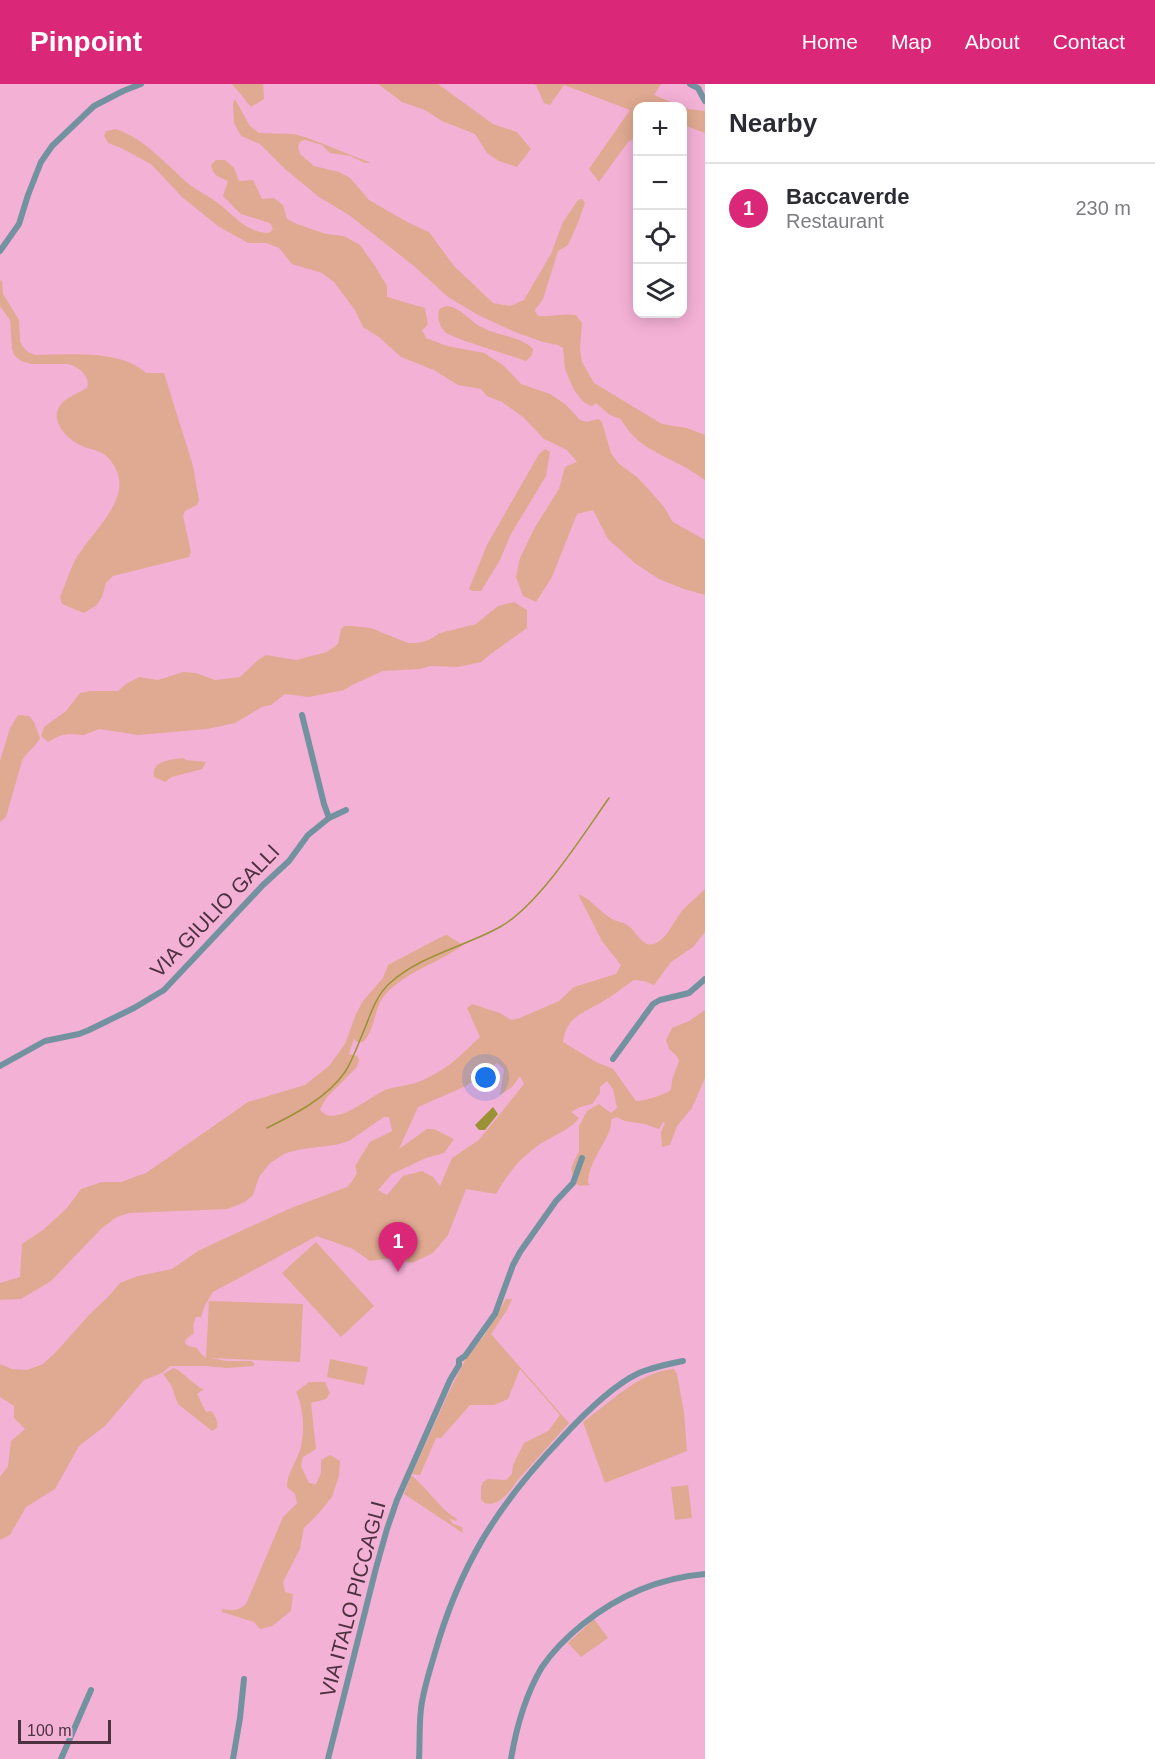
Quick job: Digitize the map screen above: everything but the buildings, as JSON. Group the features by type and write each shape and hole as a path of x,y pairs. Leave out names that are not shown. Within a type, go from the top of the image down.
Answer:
{"street":[{"path":"0,250 19,224 41,162 52,146 94,106 141,84"},
{"path":"690,84 698,88 705,101"},
{"path":"302,715 328,818"},
{"name":"VIA GIULIO GALLI","path":"0,1066 45,1041 84,1032 134,1008 164,990 263,885 289,861 309,835 328,818 346,810"},
{"path":"613,1059 653,1004 660,999 689,993 705,979"},
{"name":"VIA ITALO PICCAGLI","path":"328,1759 376,1568 397,1500 450,1380 459,1365 459,1360 465,1356 495,1314 520,1252 556,1201 573,1183 582,1158"},
{"path":"419,1759 421,1704 436,1649 454,1596 487,1530 530,1471 572,1426 616,1387 643,1372 683,1361"},
{"path":"511,1759 519,1725 536,1678 563,1642 600,1611 634,1591 665,1580 705,1574"},
{"path":"233,1759 244,1678"},
{"path":"61,1759 91,1690"}],"shaded area":[{"path":"232,84 263,84 264,99 251,107"},
{"path":"378,84 438,84 493,124 517,132 531,149 517,167 499,161 487,153 475,134 442,121 425,110 402,102"},
{"path":"533,84 661,84 654,95 671,102 633,102 633,139 628,142 599,182 589,169 630,110 564,85 550,105 544,103 536,85"},
{"path":"235,99 250,126 259,133 294,134 371,163 365,163 350,156 330,153 322,145 305,140 300,142 298,147 300,154 314,166 339,172 350,178 369,200 429,232 454,266 493,303 510,306 524,300 551,254 563,222 578,200 582,199 585,203 578,223 568,245 558,251 543,299 535,310 536,313 539,316 576,315 582,323 580,349 582,362 594,383 662,424 687,428 705,435 705,480 640,442 621,419 610,415 596,403 592,406 582,400 565,368 563,348 515,332 478,315 448,297 414,266 349,215 319,197 285,169 260,144 241,136 234,123"},
{"path":"687,109 705,111 705,133 687,126"},
{"path":"116,129 147,146 190,185 218,203 241,222 253,230 269,233 273,229 270,223 241,214 223,196 228,181 215,174 211,165 216,160 225,160 234,168 239,181 253,180 262,199 274,198 283,205 287,219 326,234 344,236 360,245 387,286 387,297 425,308 428,325 422,330 426,338 447,346 484,353 503,365 521,384 550,394 565,404 580,420 587,422 598,419 602,422 611,453 618,463 637,477 651,492 673,522 705,540 705,595 659,579 636,564 608,539 593,510 577,514 552,577 536,602 523,596 516,577 520,558 535,527 559,489 565,467 577,462 567,450 544,439 523,417 502,402 487,396 481,389 458,385 434,370 401,357 379,337 363,327 355,310 334,282 322,273 292,264 279,248 266,243 248,243 218,226 182,197 151,164 108,143 104,136 106,131"},
{"path":"2,280 3,294 19,320 20,341 28,352 35,355 78,354 108,357 135,365 146,373 164,373 193,466 199,500 197,505 185,511 183,516 191,552 189,557 113,576 106,583 97,605 84,613 62,604 60,597 74,562 116,501 119,479 108,457 74,442 64,433 57,421 57,414 63,402 87,388 86,376 77,367 69,364 32,364 21,361 14,355 10,320 0,306 0,281"},
{"path":"446,306 460,311 481,327 528,345 533,349 532,355 526,361 446,333 440,325 438,316 439,309"},
{"path":"545,449 550,452 546,476 511,534 500,560 481,591 472,591 469,589 487,545 539,454"},
{"path":"514,602 527,610 527,628 481,662 458,667 430,666 420,669 383,671 344,690 309,697 285,694 271,705 262,707 235,723 207,729 138,735 99,729 84,735 59,736 48,742 41,736 44,727 66,711 80,693 118,691 139,677 158,680 183,672 196,673 215,680 240,677 266,655 296,660 327,652 338,644 341,629 344,626 371,628 408,643 417,643 429,640 440,633 476,624 498,606"},
{"path":"18,715 29,716 40,738 22,761 6,817 0,822 0,761 10,728"},
{"path":"183,758 206,762 202,769 172,777 165,782 154,777 154,771 159,764"},
{"path":"705,889 705,932 693,947 671,962 654,985 634,980 606,1000 576,1017 568,1027 563,1042 596,1062 613,1069 636,1101 645,1100 671,1090 679,1061 669,1049 666,1040 672,1028 689,1021 705,1010 705,1078 692,1108 677,1126 670,1145 662,1147 661,1132 665,1123 663,1122 659,1129 617,1117 611,1119 611,1126 589,1174 588,1183 590,1185 580,1186 575,1183 571,1168 579,1151 579,1126 587,1111 599,1104 611,1113 617,1108 613,1089 607,1081 600,1087 600,1093 592,1104 571,1112 579,1118 576,1122 523,1158 496,1194 466,1189 448,1235 433,1253 412,1263 391,1258 370,1261 353,1249 317,1236 213,1292 201,1317 196,1317 193,1326 194,1333 186,1339 185,1343 188,1346 197,1348 206,1358 209,1301 303,1304 300,1362 211,1358 226,1361 251,1361 254,1366 227,1368 170,1366 162,1373 144,1380 105,1426 79,1446 55,1489 26,1507 10,1535 0,1540 0,1477 8,1466 11,1441 25,1429 14,1418 14,1406 0,1397 0,1364 12,1369 27,1370 43,1364 120,1283 138,1276 172,1269 198,1251 215,1243 291,1208 347,1187 357,1173 355,1166 370,1142 392,1131 389,1117 384,1117 349,1141 286,1153 270,1163 259,1177 253,1195 245,1202 227,1209 129,1213 117,1217 102,1228 51,1281 21,1299 0,1300 0,1283 20,1277 22,1244 43,1230 67,1208 81,1189 102,1182 121,1182 146,1173 248,1102 305,1085 329,1066 345,1044 363,1001 383,978 388,965 443,936 447,935 463,945 402,980 384,996 367,1037 363,1042 356,1042 354,1038 349,1054 357,1056 359,1060 357,1067 327,1097 320,1109 326,1114 333,1116 342,1114 385,1090 421,1081 449,1065 480,1037 467,1008 472,1004 500,1013 511,1020 559,1001 574,987 616,974 621,965 602,941 578,894 612,919 629,926 645,943 653,944 662,939 681,912","holes":["497,1063 504,1069 500,1095 512,1087 520,1076 524,1084 479,1140 452,1158 440,1186 433,1177 422,1171 403,1176 387,1195 378,1190 392,1174 426,1158 444,1153 454,1139 434,1129 427,1129 399,1149 418,1107 466,1086"]},
{"path":"493,1107 498,1114 485,1130 479,1130 475,1125"},
{"path":"316,1242 374,1306 341,1337 282,1273"},
{"path":"506,1299 512,1299 491,1334 569,1423 510,1491 501,1500 491,1504 481,1500 483,1482 488,1479 506,1480 512,1474 513,1465 524,1443 548,1431 560,1415 520,1369 508,1399 494,1405 470,1405 441,1438 436,1438 420,1475 412,1474 466,1358 484,1336"},
{"path":"330,1359 368,1367 364,1385 327,1377"},
{"path":"174,1368 204,1389 197,1394 206,1412 211,1411 215,1417 217,1428 212,1431 178,1404 171,1385 163,1374"},
{"path":"674,1369 684,1412 687,1451 605,1483 583,1422 637,1382 661,1371"},
{"path":"309,1382 325,1382 330,1393 326,1399 311,1403 316,1449 303,1457 301,1466 309,1483 316,1484 321,1473 321,1460 330,1455 340,1461 339,1476 332,1497 304,1528 300,1549 283,1582 285,1592 293,1594 291,1611 272,1626 260,1629 254,1622 222,1612 222,1609 235,1610 246,1604 283,1517 297,1503 295,1494 287,1487 287,1482 303,1436 302,1413 296,1392"},
{"path":"411,1475 457,1519 456,1521 449,1518 453,1524 462,1527 463,1533 404,1494"},
{"path":"688,1485 692,1518 675,1520 671,1487"},
{"path":"594,1619 608,1638 581,1657 568,1643"}],"waterway":[{"path":"267,1128 310,1104 338,1081 350,1063 377,1000 390,983 429,958 500,927 530,902 559,868 609,798"}],"place":[{"name":"Baccaverde","path":"398,1272"}]}
